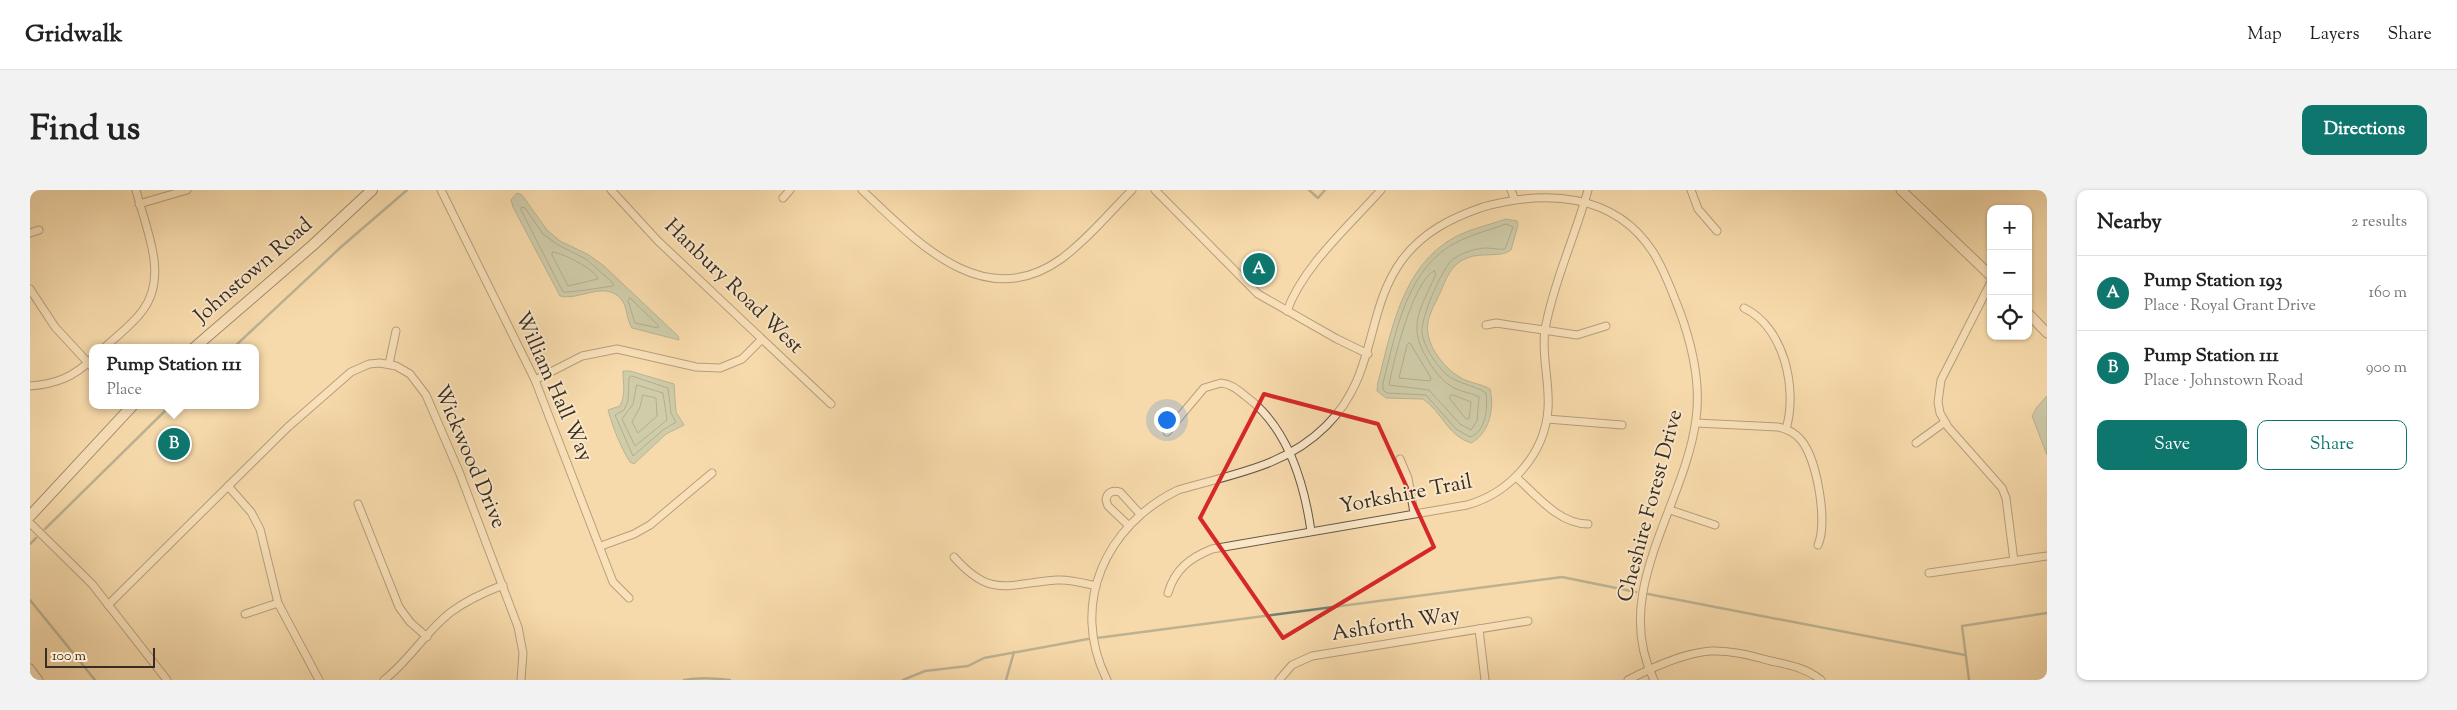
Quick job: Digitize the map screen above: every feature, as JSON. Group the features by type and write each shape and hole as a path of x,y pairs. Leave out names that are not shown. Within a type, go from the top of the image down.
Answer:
{"main road":[{"name":"Johnstown Road","path":"199,344 361,202 372,190"},
{"name":"Johnstown Road","path":"361,202 380,190"},
{"path":"30,516 127,409"}],"street":[{"path":"108,344 142,312 154,287 155,266 136,190"},
{"path":"139,204 187,190"},
{"name":"William Hall Way","path":"441,190 535,380 601,546 613,582 629,598"},
{"path":"783,198 790,190"},
{"path":"862,190 921,245 947,263 979,275 1005,278 1035,272 1063,258 1132,190"},
{"path":"1155,190 1266,300 1368,354"},
{"path":"1287,311 1298,286 1310,269 1381,190"},
{"path":"1510,190 1514,198"},
{"name":"Yorkshire Trail","path":"1168,593 1177,572 1198,555 1223,546 1476,502 1502,489 1516,477 1537,447 1547,419 1545,331 1588,190"},
{"path":"1691,190 1698,209 1717,231"},
{"path":"1901,190 1987,272"},
{"name":"Hanbury Road West","path":"611,191 652,235 830,404"},
{"name":"Cheshire Forest Drive","path":"1107,680 1094,640 1093,609 1096,586 1107,557 1128,525 1140,514 1178,490 1262,467 1288,455 1318,434 1342,409 1358,379 1368,354 1388,283 1411,250 1431,232 1455,218 1514,198 1547,194 1585,201 1608,211 1637,233 1653,253 1665,275 1685,326 1698,396 1696,423 1670,510 1644,584 1640,608 1642,648 1654,680"},
{"path":"30,233 40,230"},
{"path":"30,289 54,327 89,361"},
{"path":"1987,290 1941,380 1938,402 1940,413 1945,422 2002,488 2006,498 2014,561"},
{"path":"1744,308 1764,322 1782,355 1790,392 1790,411 1786,429"},
{"path":"2032,317 2047,333"},
{"path":"1486,325 1496,323 1577,335 1606,326"},
{"path":"108,605 288,427 351,372 369,364 389,364 396,331"},
{"path":"535,380 582,356 617,349 696,367 720,368 742,359 761,340"},
{"path":"30,386 60,382 89,364"},
{"name":"Wickwood Drive","path":"389,364 410,374 426,395 460,474 521,640 521,680"},
{"path":"1167,432 1204,388 1217,383 1227,384 1250,400 1270,418 1283,438 1288,455 1303,489 1311,531"},
{"path":"1547,419 1622,425"},
{"path":"1916,443 1945,422"},
{"path":"1696,423 1786,429 1801,439 1811,455 1822,522 1818,545"},
{"path":"1400,459 1408,478 1414,514"},
{"path":"601,546 634,534 650,525 712,474"},
{"path":"1516,477 1557,512 1574,522 1588,524"},
{"path":"228,486 251,512 260,529 278,603 320,680"},
{"path":"1128,525 1108,506 1107,494 1113,491 1120,492 1140,514"},
{"path":"358,504 399,607 410,622 427,637"},
{"path":"1670,510 1715,525"},
{"path":"30,523 80,572 167,680"},
{"path":"1929,573 2047,556"},
{"path":"954,557 968,573 983,582 998,586 1011,587 1064,580 1096,586"},
{"path":"384,680 405,662 457,608 469,600 502,585"},
{"path":"245,614 278,603"},
{"name":"Ashforth Way","path":"1279,680 1292,665 1306,658 1528,622"},
{"path":"1479,629 1485,680"},
{"path":"1628,680 1694,653 1712,651 1750,655 1789,664 1807,671 1821,680"},
{"path":"30,668 39,680"}],"highlighted area":[{"path":"1264,394 1378,424 1434,547 1283,638 1200,518"}],"water":[{"path":"517,193 522,195 547,230 560,241 589,255 604,266 678,336 679,340 632,328 621,299 607,291 567,297 560,296 513,207 511,200"},
{"path":"1506,219 1517,221 1518,225 1511,250 1502,254 1472,256 1457,264 1447,277 1428,322 1427,330 1429,337 1440,360 1452,372 1462,378 1490,389 1492,404 1489,420 1482,433 1471,443 1456,435 1430,404 1423,399 1386,398 1377,391 1378,382 1388,341 1402,300 1423,264 1437,249 1455,237 1473,229"},
{"path":"623,371 630,371 674,384 676,412 684,425 666,434 634,464 630,462 620,443 608,410 620,406 622,402 624,389"},
{"path":"2047,396 2047,455 2032,416"}],"waterway":[{"path":"237,344 341,247 407,190"},
{"path":"1309,190 1318,198 1325,190"},
{"path":"45,529 167,409"},
{"path":"30,544 36,538"},
{"path":"1097,638 1562,577 1636,592"},
{"path":"1648,594 1965,655"},
{"path":"30,600 95,680"},
{"path":"1969,680 1962,626 2047,613"},
{"path":"903,680 925,671 968,666 984,658 1088,639"},
{"path":"1006,680 1014,652"},
{"path":"684,680 695,678 730,680"}],"place":[{"name":"Pump Station 193","path":"1259,269"},
{"name":"Pump Station 111","path":"174,444"}]}
